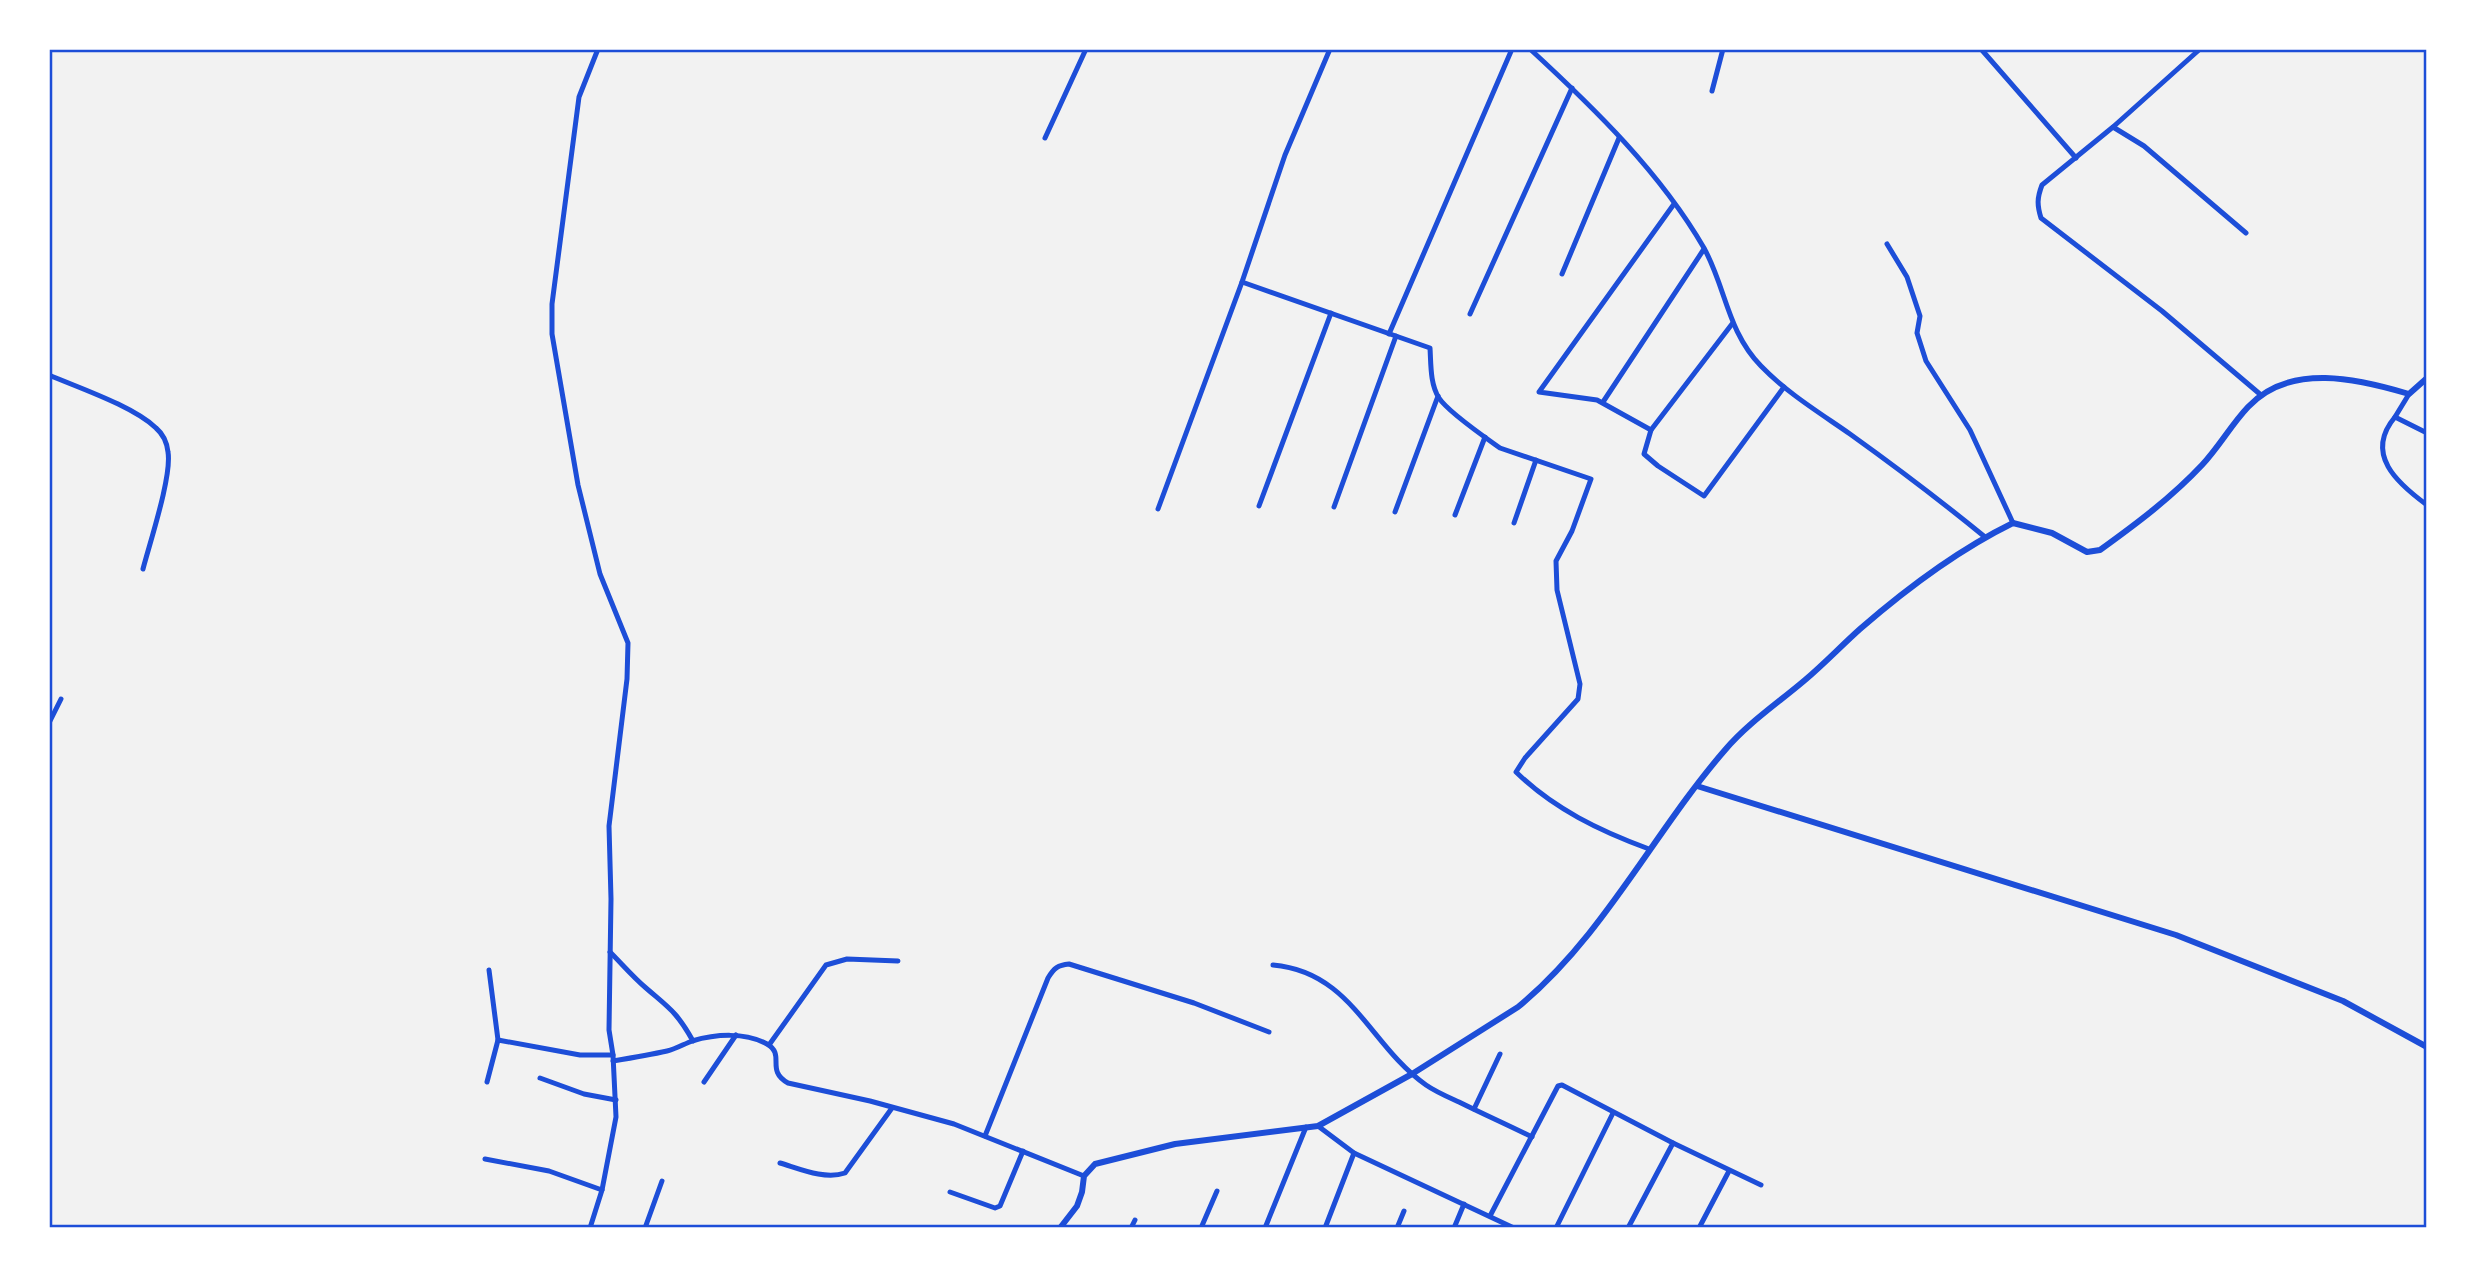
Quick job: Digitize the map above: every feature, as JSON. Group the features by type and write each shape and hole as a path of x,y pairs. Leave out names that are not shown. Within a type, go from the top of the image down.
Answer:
{"street":[{"path":"590,1228 602,1190 616,1116 613,1058 608,1030 611,899 608,826 627,679 628,643 600,575 579,485 552,334 552,304 579,97 598,49"},
{"path":"1045,138 1086,49"},
{"path":"1158,509 1242,282 1285,155 1330,49"},
{"path":"1334,507 1393,335 1512,49"},
{"path":"1530,49 1634,152 1674,204 1704,249 1732,324 1760,365 1784,387 1924,488 1985,537"},
{"path":"1712,91 1723,49"},
{"path":"1981,49 2076,158"},
{"path":"2200,49 2113,127 2042,185 2037,205 2042,218 2162,312 2261,395"},
{"path":"1470,314 1572,88"},
{"path":"2113,127 2144,146 2246,233"},
{"path":"1562,274 1619,138"},
{"path":"1651,430 1603,402 1539,392 1674,204"},
{"path":"1887,244 1907,277 1920,316 1917,334 1926,361 1970,430 2013,523"},
{"path":"1603,402 1704,249"},
{"path":"1242,282 1430,348 1432,377 1438,396 1485,437 1500,448 1591,479 1572,531 1556,561 1557,590 1580,684 1577,699 1525,758 1517,772 1533,788 1571,814 1612,835 1649,849"},
{"path":"1259,506 1331,313"},
{"path":"1732,324 1651,430 1644,454 1704,495 1784,387"},
{"path":"49,375 129,411 155,427 166,442 169,455 167,473 143,569"},
{"path":"1060,1228 1077,1206 1084,1176 1094,1164 1175,1144 1318,1126 1412,1074 1518,1007 1534,994 1595,928 1649,849 1726,749 1862,628 1915,586 1985,537 2013,523 2052,533 2087,552 2099,550 2167,501 2204,463 2248,407 2261,395 2299,380 2328,377 2409,394"},
{"path":"2427,378 2409,394 2388,425 2381,442 2382,454 2407,491 2427,505"},
{"path":"1395,512 1438,396"},
{"path":"2395,417 2427,433"},
{"path":"1455,515 1485,437"},
{"path":"1514,523 1536,460"},
{"path":"49,723 61,699"},
{"path":"1697,786 2176,935 2343,1001 2427,1047"},
{"path":"610,952 646,988 670,1007 693,1041"},
{"path":"769,1045 826,965 848,959 898,961"},
{"path":"985,1136 1048,978 1054,968 1062,965 1069,964 1194,1003 1269,1032"},
{"path":"1273,965 1293,967 1310,973 1333,987 1412,1074 1428,1087 1532,1137"},
{"path":"487,1082 498,1040 489,970"},
{"path":"705,1082 736,1035"},
{"path":"498,1040 580,1055 613,1058 670,1051 693,1041 736,1035 769,1045 776,1055 776,1073 788,1083 954,1124 1084,1176"},
{"path":"1474,1109 1500,1054"},
{"path":"540,1078 584,1094 616,1100"},
{"path":"1490,1216 1558,1086 1562,1085 1728,1171 1761,1185"},
{"path":"780,1164 821,1175 845,1173 892,1108"},
{"path":"1556,1228 1613,1112"},
{"path":"1318,1126 1354,1153 1514,1228"},
{"path":"1265,1228 1306,1127"},
{"path":"1628,1228 1673,1143"},
{"path":"950,1192 995,1208 1000,1206 1023,1151"},
{"path":"1325,1228 1354,1153"},
{"path":"485,1159 550,1171 602,1190"},
{"path":"1699,1228 1728,1171"},
{"path":"645,1228 662,1181"},
{"path":"1201,1228 1217,1191"},
{"path":"1454,1228 1464,1204"},
{"path":"1397,1228 1404,1211"},
{"path":"1131,1228 1135,1220"}]}
